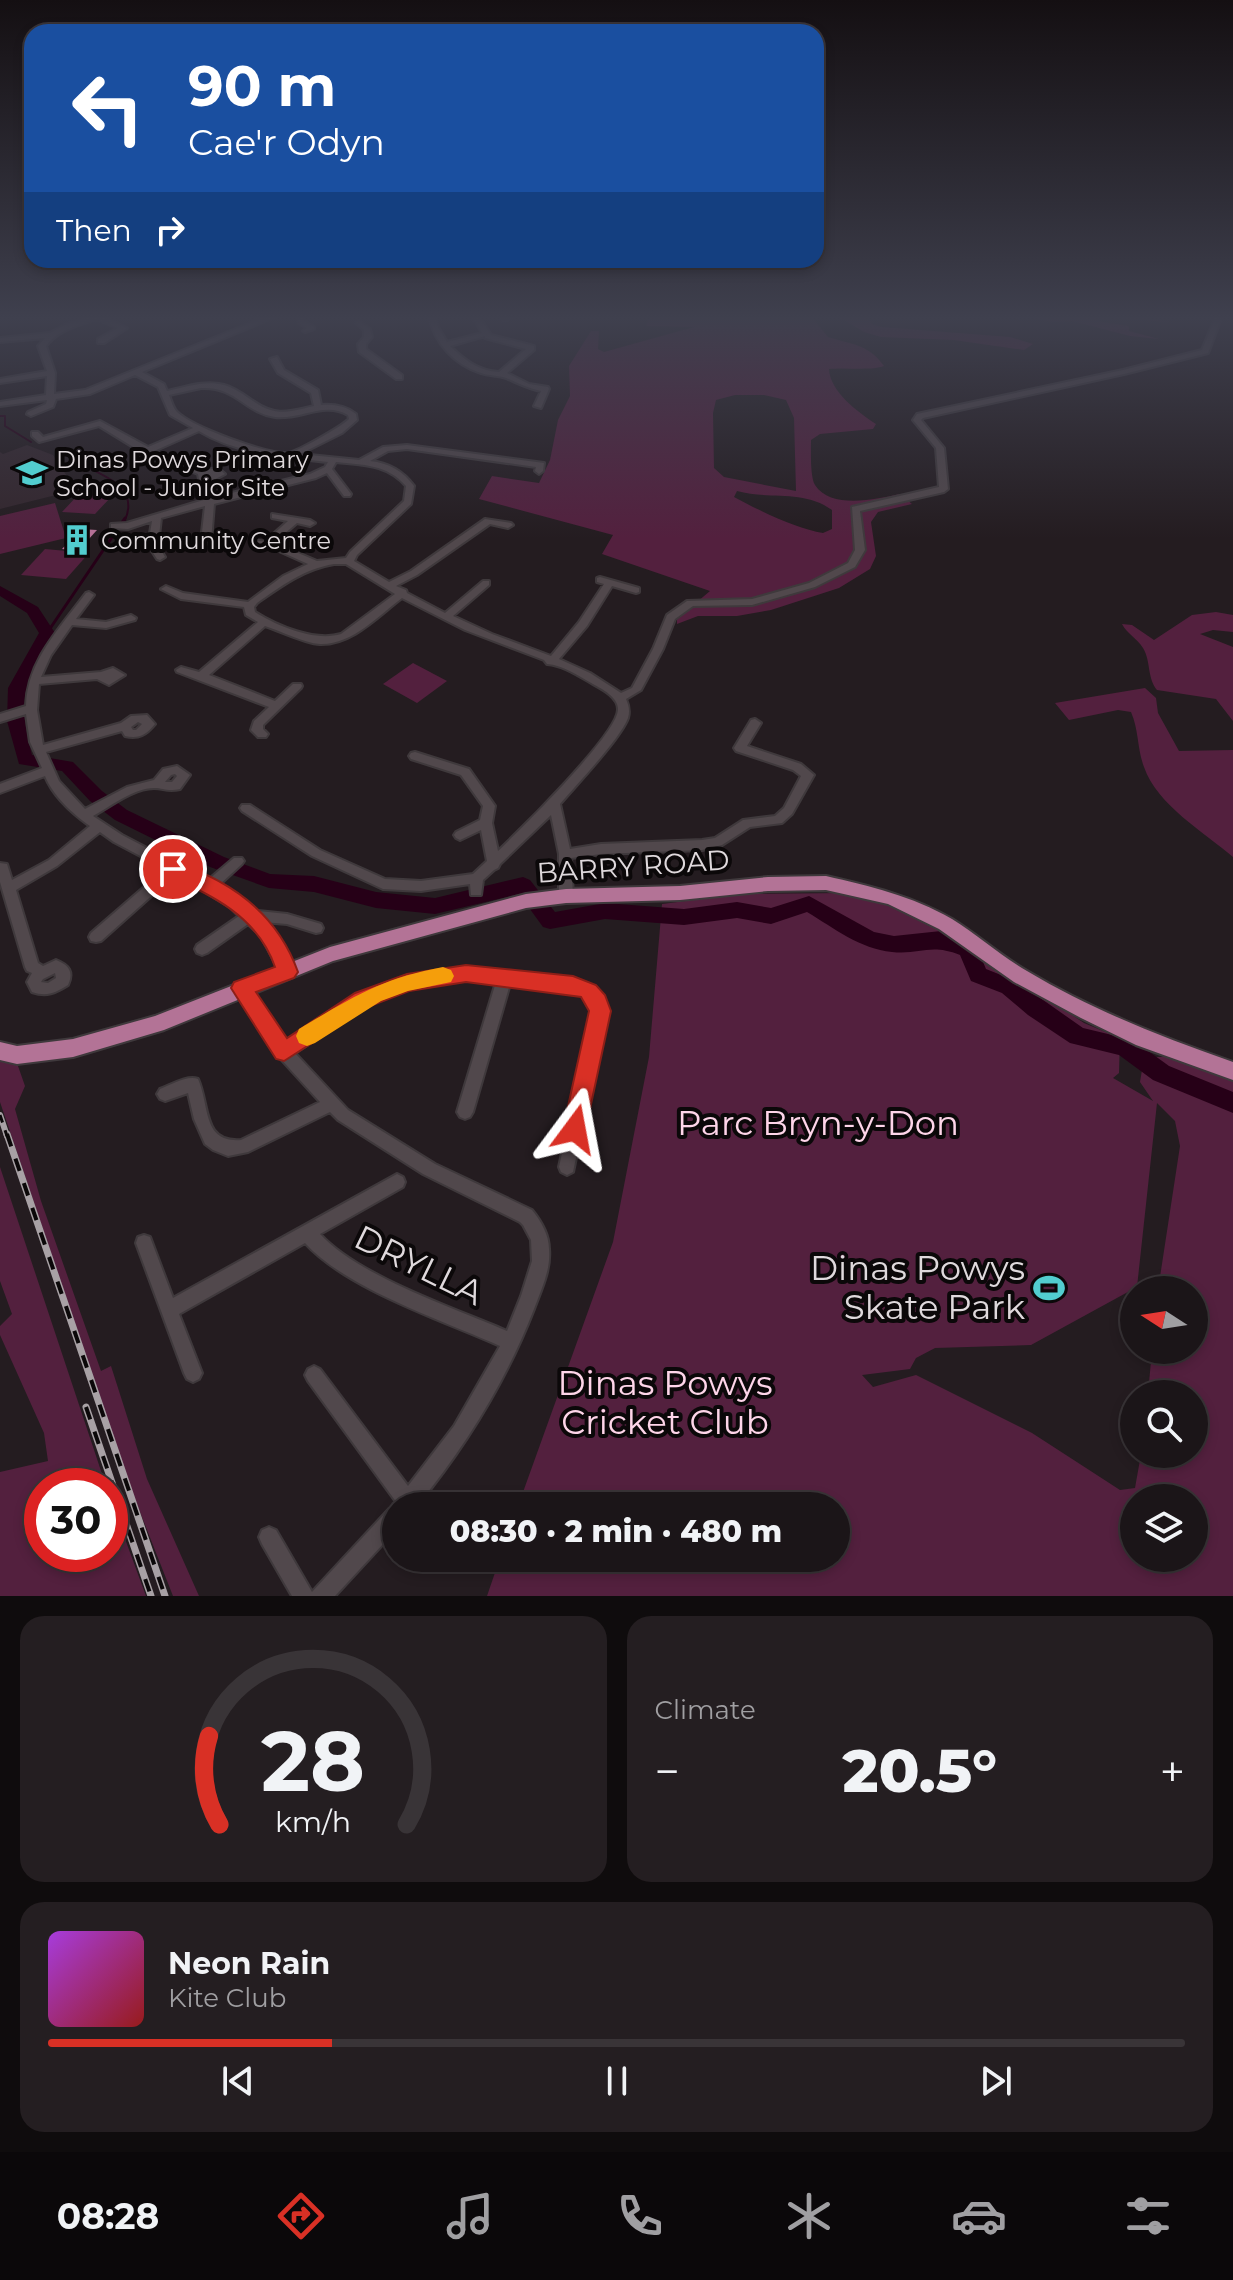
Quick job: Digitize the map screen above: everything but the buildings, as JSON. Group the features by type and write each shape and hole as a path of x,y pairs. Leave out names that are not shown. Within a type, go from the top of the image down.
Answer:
{"main road":[{"name":"BARRY ROAD","path":"9,1053 73,1048 143,1028 330,954 534,900 826,883 892,898 945,924 1021,977 1088,1012 1143,1039 1233,1071"}],"street":[{"path":"49,413 35,413 52,403 51,390"},
{"path":"0,404 91,390"},
{"path":"163,390 173,413 198,429 239,446 330,464 361,462 386,466 400,474 410,486 403,509 348,561"},
{"path":"165,394 188,390"},
{"path":"226,390 268,413 292,414 318,407 342,408 352,414 353,420 341,430 292,456"},
{"path":"313,390 318,407"},
{"path":"538,406 544,390"},
{"path":"620,698 636,690 646,676 669,620 691,603 752,602 812,585 852,565 860,550 855,509 944,489 940,448 917,420 920,416 1038,390"},
{"path":"35,434 42,440 100,423 146,451 203,473"},
{"path":"146,451 198,429"},
{"path":"361,462 386,449 407,447 541,465 539,471"},
{"path":"330,464 347,494"},
{"path":"114,526 128,526 210,501 313,476 330,464"},
{"path":"206,541 210,501"},
{"path":"275,516 310,523"},
{"path":"157,518 153,545 160,557"},
{"path":"272,545 273,539 295,520"},
{"path":"389,586 414,573 488,521 508,525"},
{"path":"246,808 316,853 383,884 477,885 554,803 617,727 624,713 620,698 609,689 446,617 348,561 314,563 272,545 254,542"},
{"path":"166,589 181,596 250,605 314,563"},
{"path":"551,662 583,624 605,581 636,590"},
{"path":"446,617 486,583"},
{"path":"250,605 250,613 264,622 318,641 333,640 345,636 403,592"},
{"path":"89,595 41,665 35,681 14,713 65,799 99,826 173,869 211,885 235,900 265,928 279,949 287,972"},
{"path":"71,622 106,625 131,618"},
{"path":"201,676 264,622"},
{"path":"181,670 275,705"},
{"path":"35,681 103,675"},
{"path":"262,734 257,725 297,686"},
{"path":"565,854 601,849 702,845 718,842 747,823 778,820 788,811 808,775 797,767 740,748 755,723"},
{"path":"0,789 42,760 125,726"},
{"path":"415,756 465,772 489,806 486,823 494,865"},
{"path":"84,815 131,790 158,783"},
{"path":"554,803 565,854 566,896"},
{"path":"460,835 486,823"},
{"path":"9,888 53,863 99,826"},
{"path":"211,885 238,861"},
{"path":"2,867 32,967 41,971"},
{"path":"96,937 173,869"},
{"path":"202,949 250,915 287,919 316,928"},
{"path":"284,1052 350,1007 397,986 461,973 573,985 588,991 597,1001 599,1021 567,1167"},
{"path":"465,1112 505,977"},
{"path":"242,988 284,1052 329,1105 398,1151 465,1188 519,1212 531,1222 541,1247 540,1263 511,1342 470,1421 415,1492"},
{"path":"165,1094 193,1084 210,1141 218,1147 230,1149 242,1147 329,1105"},
{"name":"DRYLLA","path":"169,1310 397,1182"},
{"name":"DRYLLA","path":"307,1232 321,1250 362,1275 511,1342"},
{"path":"144,1243 193,1373"},
{"path":"314,1375 392,1492"},
{"path":"321,1596 382,1531"},
{"path":"269,1537 304,1596"}],"shaded area":[{"name":"Dinas Powys Primary School - Junior Site","path":"27,445 53,455 76,490 0,509 0,452 3,454"}],"green space":[{"path":"570,390 838,390 853,407 876,424 873,429 820,434 811,440 815,485 832,498 855,501 900,494 912,504 878,512 871,522 876,556 870,569 839,588 771,610 737,616 698,616 677,624 677,619 710,591 602,554 613,535 479,499 492,476 539,483 550,460 558,420","holes":["735,395 764,395 786,400 794,418 796,491 724,477 714,468 713,413 716,400","737,491 810,499 832,510 832,529 823,533 813,531 734,497"]},
{"path":"79,494 111,497 95,514 62,512"},
{"path":"55,503 66,538 0,554 0,516"},
{"path":"45,549 89,553 66,579 21,575"},
{"path":"1216,612 1233,615 1233,632 1213,630 1200,634 1233,647 1233,721 1216,699 1157,690 1143,648 1122,624 1132,625 1154,640 1192,615"},
{"path":"413,663 447,681 417,703 383,684"},
{"path":"1145,688 1156,698 1158,713 1179,751 1233,750 1233,857 1182,817 1159,794 1144,767 1131,712 1118,710 1069,720 1055,703"},
{"path":"848,893 921,914 1084,1023 1120,1038 1119,1073 1113,1078 1153,1101 1140,1082 1143,1064 1150,1057 1165,1057 1233,1076 1233,1596 487,1596 495,1572 850,1572 850,1492 523,1492 613,1242 649,1057 662,904 740,894"},
{"path":"0,1061 18,1066 25,1086 15,1109 41,1201 101,1371 111,1366 147,1479 199,1596 173,1596 129,1484 128,1468 124,1468 0,1102"},
{"path":"0,1167 100,1468 24,1468 24,1572 128,1572 128,1547 146,1596 0,1596 0,1472 48,1461 44,1433 0,1335 0,1326 12,1314 0,1281"}],"waterway":[{"path":"0,416 5,416 5,426 31,442"},
{"path":"78,463 107,477 123,490 128,508 125,520"},
{"path":"47,633 125,518"},
{"path":"0,590 33,610 47,633 16,688 15,721 25,760 67,766 96,796 121,815 217,862 269,881 314,884 376,900 435,906 523,885 550,921 605,911 684,917 737,910 771,916 809,904 869,939 894,944 941,939 968,949 978,975 1009,987 1078,1036 1125,1047 1161,1073 1233,1103"}],"railway":[{"path":"0,1115 7,1136"},
{"path":"7,1134 165,1596"},
{"path":"86,1407 151,1596"}],"slow traffic":[{"path":"307,1036 374,995 407,982 443,976"}],"place":[{"name":"Dinas Powys Primary School - Junior Site","path":"32,473"},
{"name":"Community Centre","path":"77,540"},
{"name":"Dinas Powys Skate Park","path":"1049,1288"}],"route":[{"path":"173,869 211,885 235,900 265,928 279,949 287,972 242,988 284,1052 350,1007 407,982 466,973 573,985 588,991 595,997 600,1011 575,1129"}],"park label":[{"name":"Parc Bryn-y-Don","path":"818,1123"},
{"name":"Dinas Powys Cricket Club","path":"665,1402"}]}
